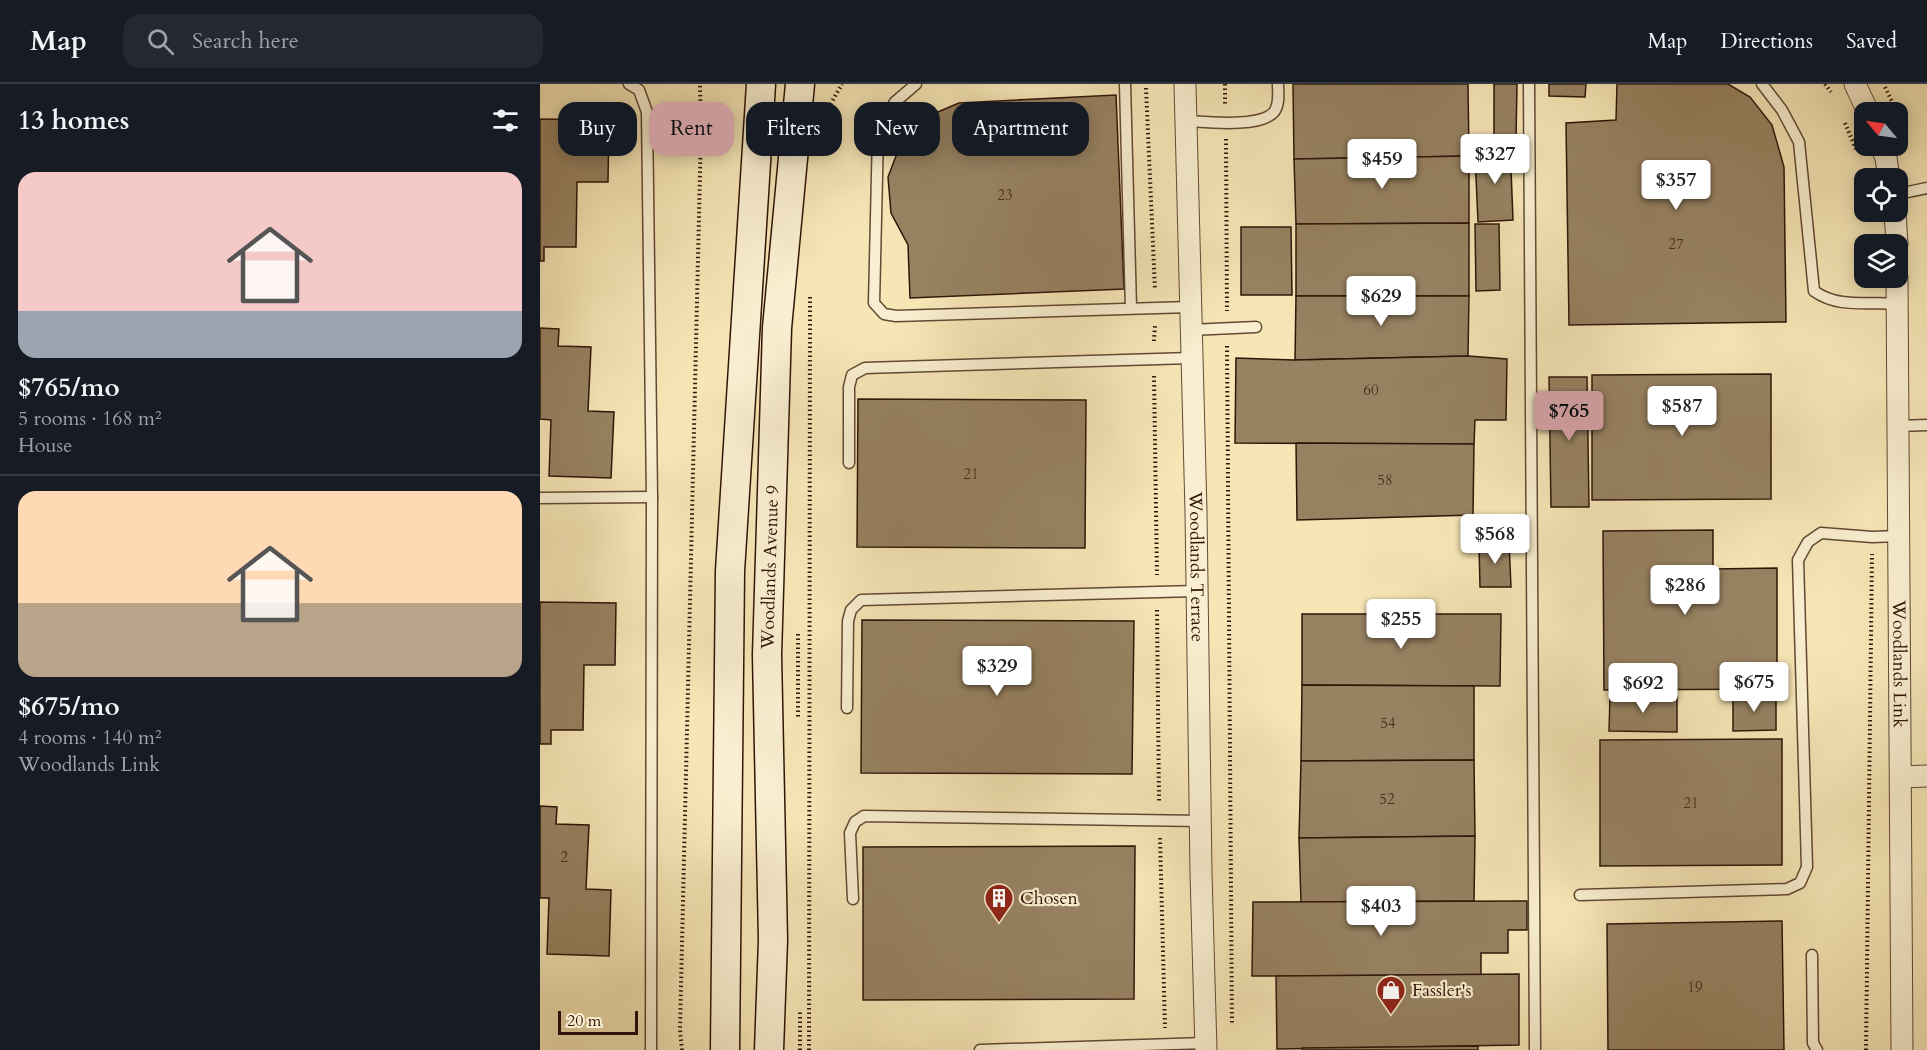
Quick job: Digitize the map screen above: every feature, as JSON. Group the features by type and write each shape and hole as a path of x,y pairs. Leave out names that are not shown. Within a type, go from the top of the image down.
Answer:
{"main road":[{"name":"Woodlands Avenue 9","path":"798,102 800,84"},
{"path":"804,102 814,84"},
{"name":"Woodlands Avenue 9","path":"725,1050 730,571 760,85"},
{"name":"Woodlands Avenue 9","path":"769,1050 773,940 767,656 777,328 792,156"}],"street":[{"name":"Woodlands Terrace","path":"1185,84 1206,1047"},
{"path":"1855,84 1863,102"},
{"name":"Woodlands Link","path":"1897,288 1902,1050"},
{"path":"1901,777 1927,776"}],"lane":[{"path":"629,84 639,90 647,112 652,497 651,1050"},
{"path":"916,84 895,102 878,133 874,303 884,314 896,316 1190,307"},
{"path":"1125,84 1131,308"},
{"path":"1186,122 1254,122 1267,117 1278,103 1278,84"},
{"path":"1529,84 1535,1050"},
{"path":"1762,84 1782,110 1799,142 1814,291 1824,299 1844,304 1875,302 1898,304"},
{"path":"1908,192 1927,188"},
{"path":"1190,330 1257,327"},
{"path":"849,463 849,387 852,375 865,368 1191,358"},
{"path":"1898,426 1927,425"},
{"path":"540,498 652,497"},
{"path":"1580,894 1787,889 1800,883 1807,867 1798,560 1808,542 1821,533 1872,537 1899,536"},
{"path":"847,708 848,621 851,610 861,600 1196,591"},
{"path":"853,898 850,833 855,822 864,816 1201,821"},
{"path":"1812,955 1816,1050"},
{"path":"980,1050 1129,1048 1165,1044 1206,1047"}],"path":[{"path":"682,1050 680,1030 701,130 700,84"},
{"path":"832,102 842,84"},
{"path":"1146,84 1155,308 1160,820 1165,1044"},
{"path":"1225,84 1232,1032"},
{"path":"1825,84 1834,95"},
{"path":"1843,116 1858,157"},
{"path":"809,1050 810,293"},
{"path":"1866,1050 1872,537"},
{"path":"798,631 798,725"},
{"path":"800,1006 800,1050"}],"building":[{"path":"1293,84 1468,84 1469,156 1294,159"},
{"path":"1494,84 1517,84 1516,139 1494,139"},
{"path":"1549,84 1586,84 1585,97 1549,96"},
{"path":"1617,84 1728,84 1750,97 1772,125 1784,167 1786,322 1569,325 1566,123 1616,120"},
{"path":"1116,95 1124,289 910,298 908,245 891,213 888,177 896,156 940,156 940,111 952,106 952,156 1089,156 1089,102 979,102"},
{"path":"540,119 558,119 558,156 608,156 608,182 577,182 576,247 544,247 544,261 540,261"},
{"path":"1510,143 1513,220 1478,222 1475,155 1495,154 1494,144"},
{"path":"1469,156 1469,223 1296,224 1294,159"},
{"path":"1469,223 1469,296 1296,296 1296,224"},
{"path":"1475,224 1499,224 1500,290 1476,291"},
{"path":"1241,227 1291,227 1292,295 1241,295"},
{"path":"1296,296 1469,296 1468,356 1295,360"},
{"path":"540,328 559,329 558,346 591,347 588,411 614,412 611,478 549,476 551,420 540,419"},
{"path":"1468,356 1507,359 1506,420 1475,420 1474,444 1235,443 1236,358 1295,360"},
{"path":"1771,374 1771,499 1592,500 1592,375"},
{"path":"1549,377 1587,377 1589,507 1551,507"},
{"path":"858,399 1086,400 1085,548 857,547"},
{"path":"1296,443 1474,444 1473,515 1297,520"},
{"path":"1713,530 1713,569 1777,568 1777,689 1604,690 1603,531"},
{"path":"1509,543 1511,587 1480,587 1479,544"},
{"path":"540,602 616,603 615,665 584,665 583,730 551,730 551,744 540,744"},
{"path":"1302,614 1501,614 1500,686 1302,685"},
{"path":"862,620 1134,621 1132,774 861,773"},
{"path":"1302,685 1474,686 1474,760 1301,761"},
{"path":"1610,696 1677,697 1677,732 1609,731"},
{"path":"1733,696 1776,696 1776,730 1733,731"},
{"path":"1782,739 1782,865 1600,866 1600,740"},
{"path":"1474,760 1475,836 1299,838 1301,761"},
{"path":"540,806 557,807 556,824 589,825 586,889 611,890 609,956 547,954 549,898 540,898"},
{"path":"1475,836 1474,901 1301,902 1299,838"},
{"name":"Chosen","path":"1135,846 1134,999 863,1000 863,847"},
{"path":"1527,901 1527,930 1508,930 1508,953 1481,953 1481,975 1252,976 1253,902"},
{"path":"1782,921 1784,1050 1608,1050 1607,924"},
{"path":"1519,974 1519,1045 1277,1049 1276,976"},
{"path":"1478,1046 1478,1050 1302,1050 1302,1048"}],"place":[{"name":"Chosen","path":"999,924"},
{"name":"Fassler's","path":"1391,1016"}]}
